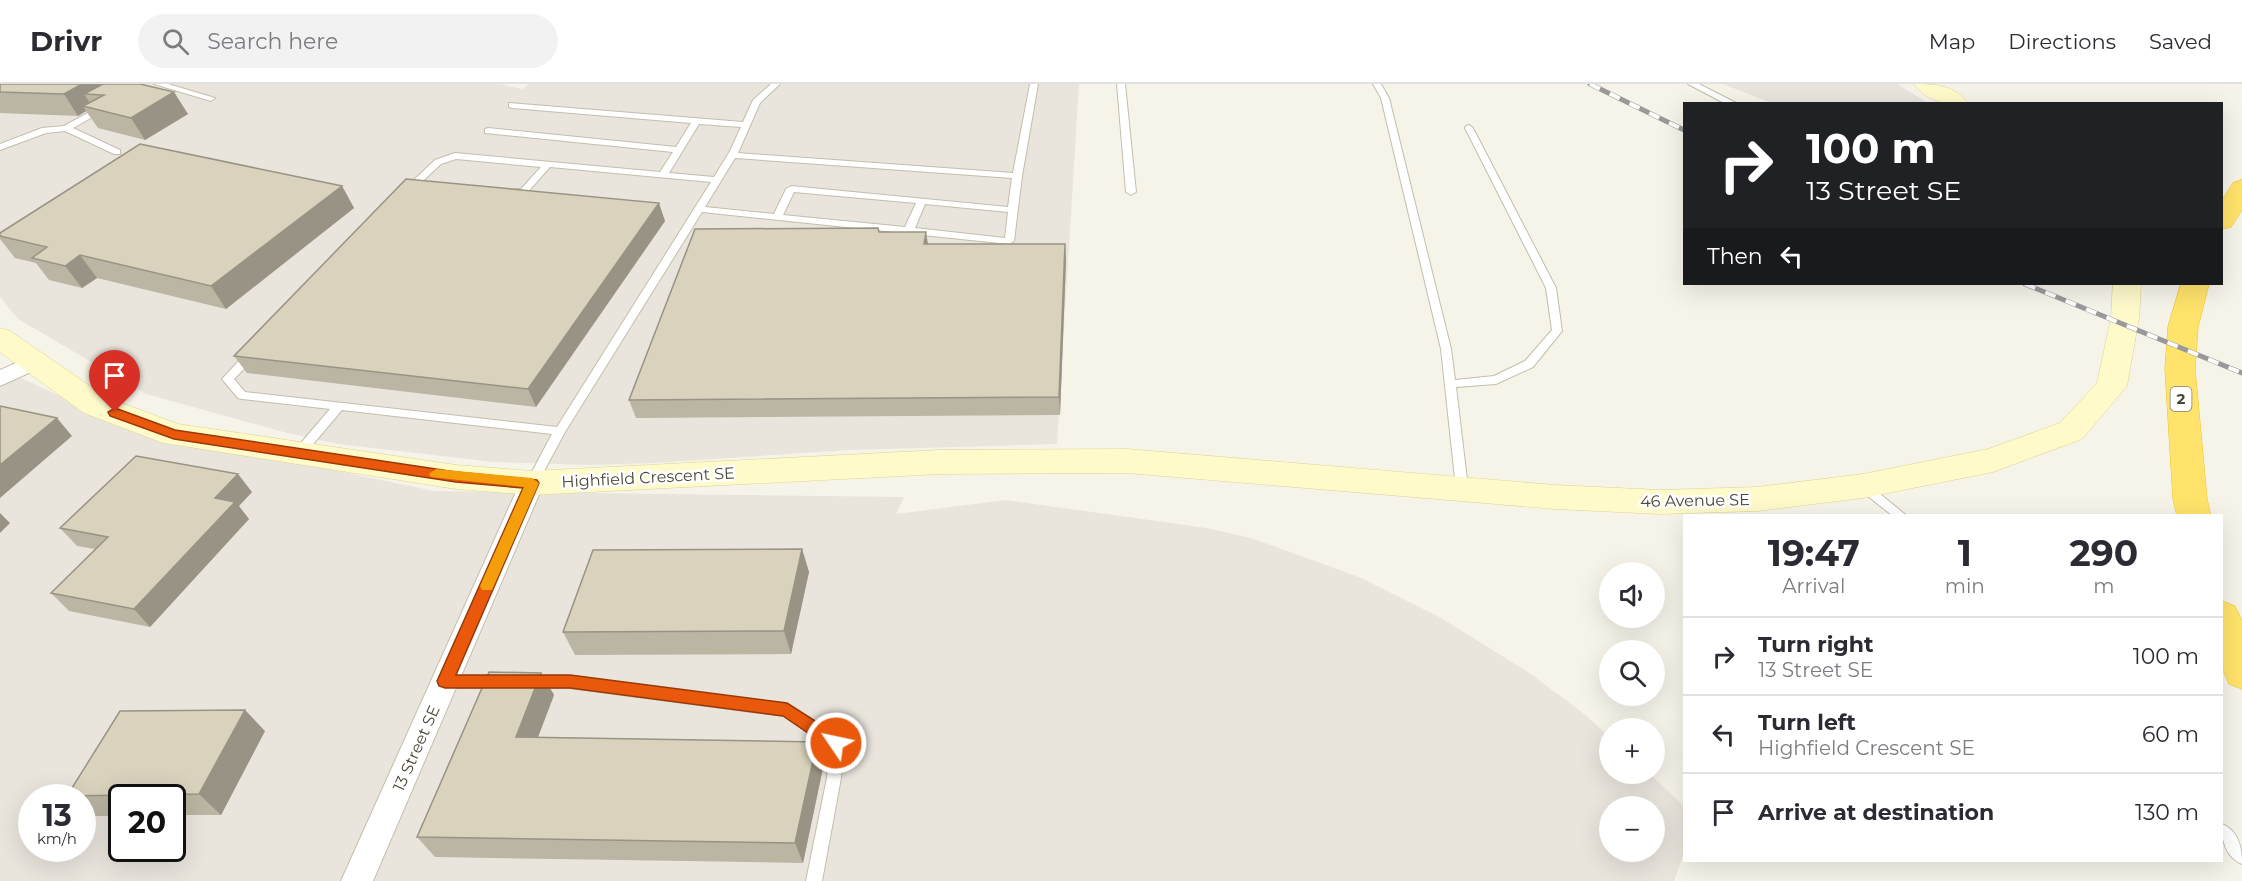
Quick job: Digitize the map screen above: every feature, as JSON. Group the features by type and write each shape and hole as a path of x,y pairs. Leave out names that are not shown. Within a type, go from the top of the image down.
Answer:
{"highway":[{"path":"2223,219 2242,188"},
{"name":"2","path":"2194,514 2188,478 2180,369 2183,327 2195,285"},
{"path":"2223,618 2242,673"}],"street":[{"path":"1926,84 1954,102"},
{"name":"46 Avenue SE","path":"1181,466 1555,496 1660,502 1757,499 1863,486 1993,460 2071,431 2112,386 2125,318 2127,285"},
{"name":"Highfield Crescent SE","path":"0,338 95,405 174,435 456,477 532,483 940,462 1127,461 1181,466"},
{"path":"0,379 34,362"},
{"name":"13 Street SE","path":"357,881 532,483"}],"lane":[{"path":"158,84 210,98"},
{"path":"532,483 560,431 733,155 756,102 776,84"},
{"path":"699,209 1009,241 1017,176 1034,84"},
{"path":"1121,84 1131,192"},
{"path":"1377,84 1384,98 1443,338 1462,488"},
{"path":"1692,84 1730,102"},
{"path":"512,105 746,125"},
{"path":"0,147 45,130 66,128 107,106"},
{"path":"663,175 697,120"},
{"path":"66,128 117,152"},
{"path":"1450,384 1496,380 1529,364 1557,331 1551,288 1469,128"},
{"path":"488,130 679,150"},
{"path":"733,155 1017,176"},
{"path":"398,201 419,185 438,162 455,156 717,180"},
{"path":"501,191 523,192 547,165"},
{"path":"777,218 791,189 1014,210"},
{"path":"908,232 922,201"},
{"path":"261,345 228,379 242,395 560,431"},
{"path":"298,453 339,406"},
{"path":"1863,486 1899,514"},
{"path":"445,681 570,682 787,710 836,743 834,778 814,881"},
{"path":"2223,832 2242,857"}],"shaded area":[{"path":"0,84 501,84 522,89 529,84 1079,84 1057,444 850,450 655,463 588,465 494,462 338,444 287,433 146,394 18,319 0,297"},
{"path":"1723,84 1897,84 1926,102 1768,102"},
{"path":"0,368 126,427 434,491 904,497 896,514 1006,500 1207,528 1251,538 1359,577 1441,618 1528,672 1599,727 1599,784 1661,784 1683,805 1683,856 1674,881 0,881"}],"building":[{"path":"0,84 82,84 64,94 0,92"},
{"path":"103,84 140,84 174,92 131,118 83,106 104,95 84,94"},
{"path":"140,144 342,186 211,286 80,255 65,266 32,258 47,247 0,236 0,233"},
{"path":"406,179 659,203 528,389 234,356"},
{"path":"878,228 879,232 926,232 924,244 1065,244 1059,397 629,400 695,229"},
{"path":"0,406 57,418 0,465"},
{"path":"136,456 238,474 215,498 235,502 134,609 51,593 108,537 60,528"},
{"path":"802,549 784,631 563,632 593,550"},
{"path":"489,672 541,673 516,737 817,742 795,843 417,837"},
{"path":"245,710 199,794 186,794 186,784 108,784 108,795 96,796 96,784 74,784 120,711"}],"railway":[{"path":"1590,84 1683,130"},
{"path":"2027,285 2242,373"}],"slow traffic":[{"path":"436,474 532,483 487,586"}],"route":[{"path":"115,412 174,435 456,477 532,483 445,681 570,682 787,710 836,743"}]}
